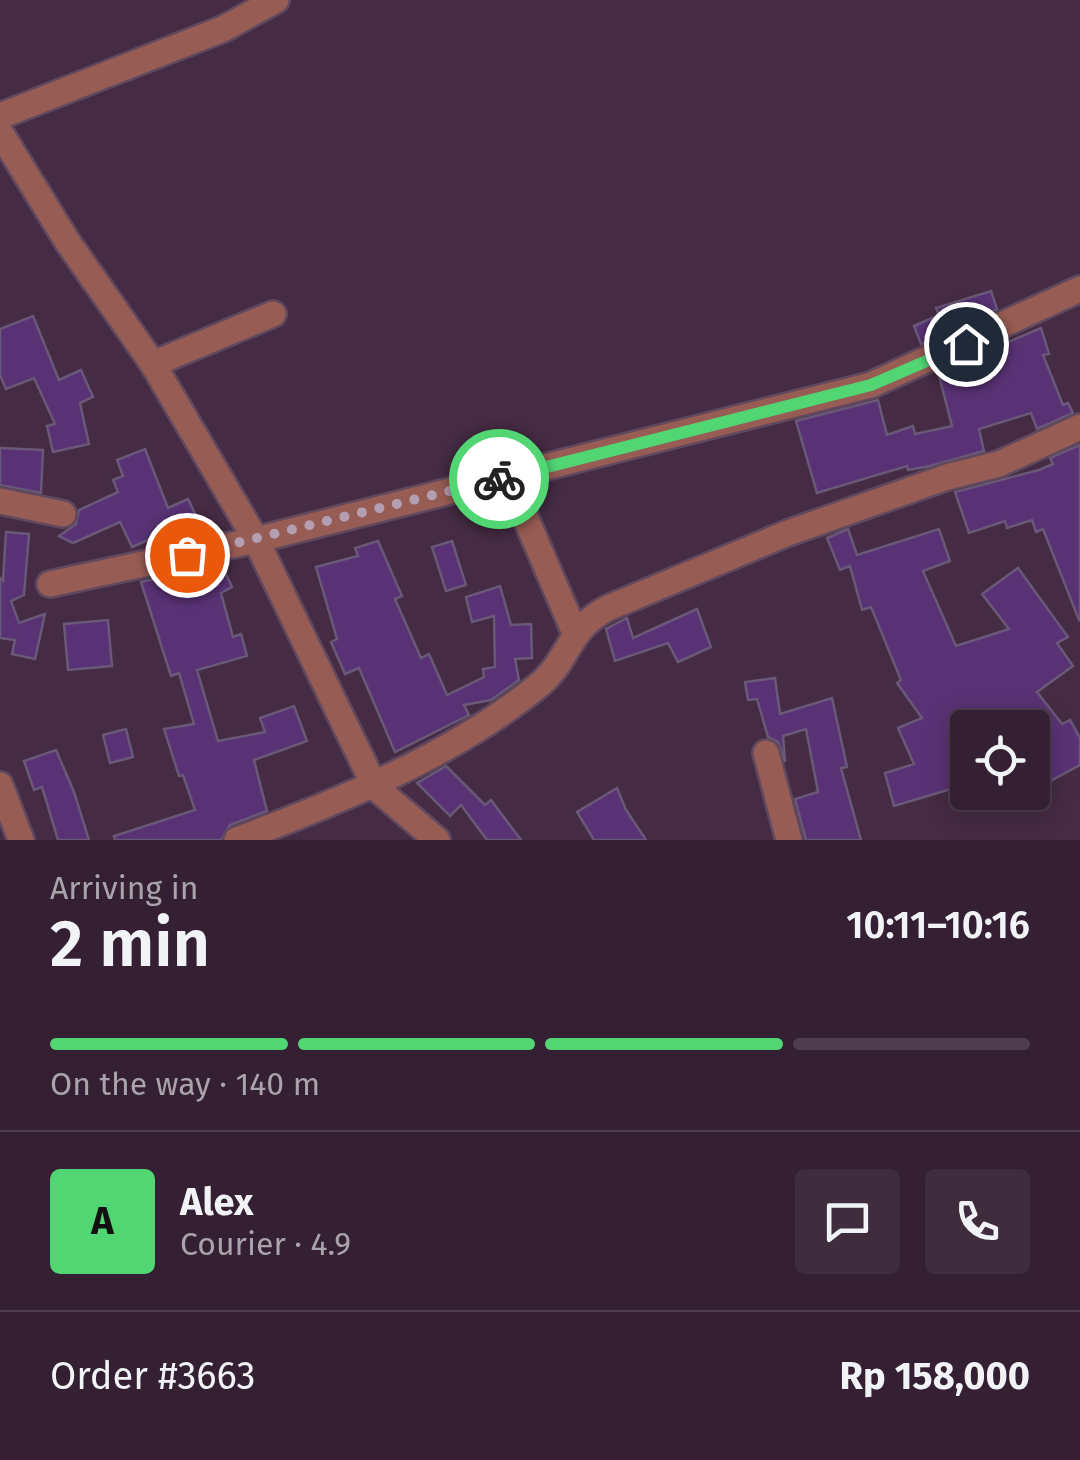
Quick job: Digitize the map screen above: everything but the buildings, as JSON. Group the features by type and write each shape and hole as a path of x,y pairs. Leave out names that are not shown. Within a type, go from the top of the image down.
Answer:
{"street":[{"path":"0,116 223,29 276,0"},
{"path":"0,132 67,241 153,364 256,540 375,787 437,840"},
{"path":"50,584 256,540 871,385 1080,289"},
{"path":"153,364 273,314"},
{"path":"236,840 375,787 456,742 540,685 587,619 608,608 788,533 917,487 999,464 1080,428"},
{"path":"508,477 575,633"},
{"path":"0,501 63,514"},
{"path":"766,753 790,840"},
{"path":"0,785 21,840"}],"way so far":[{"path":"187,555 499,479"}],"route":[{"path":"499,479 871,385 966,344"}]}
